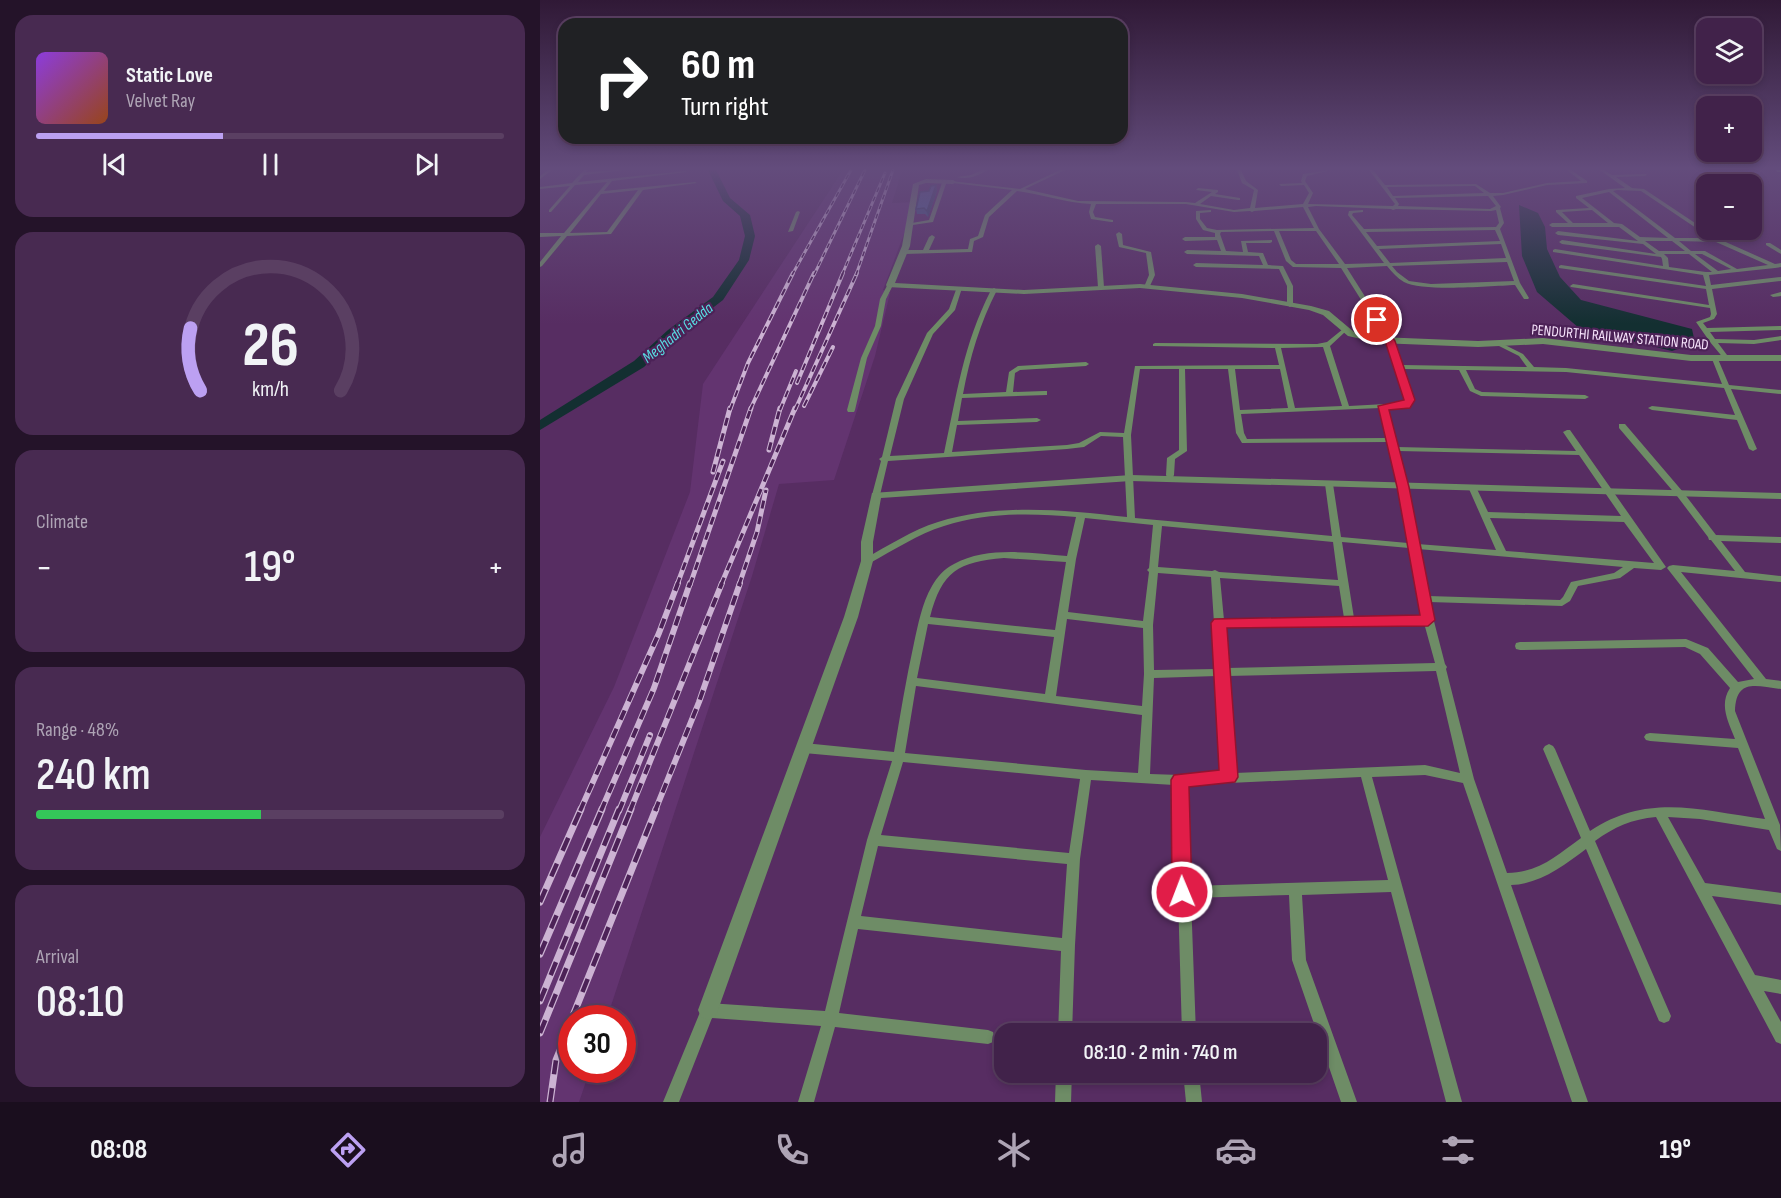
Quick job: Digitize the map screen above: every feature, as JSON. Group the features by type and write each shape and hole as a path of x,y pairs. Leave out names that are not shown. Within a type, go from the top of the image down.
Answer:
{"street":[{"path":"540,265 577,221"},
{"path":"540,235 609,233 617,221"},
{"path":"790,231 794,221"},
{"path":"850,410 864,358 878,326 883,299 904,252 909,221"},
{"path":"908,225 924,221"},
{"path":"904,252 970,251 972,240 980,237 984,221"},
{"path":"1200,221 1203,228 1218,235 1224,252"},
{"path":"1237,412 1403,406 1410,402 1390,341 1313,221"},
{"path":"1357,221 1375,248 1402,279 1422,286 1517,284"},
{"path":"1363,231 1497,229 1502,221"},
{"path":"1568,221 1572,225"},
{"path":"1609,221 1612,224"},
{"path":"1647,221 1717,273"},
{"path":"1552,225 1612,224 1623,226 1660,254 1667,262 1666,268"},
{"path":"1185,239 1276,230 1317,229"},
{"path":"1497,229 1517,284 1526,298"},
{"path":"1276,230 1289,261 1295,266 1508,260"},
{"path":"1558,233 1642,241 1696,240"},
{"path":"1119,234 1121,246 1148,252 1152,275 1147,287"},
{"path":"925,252 932,237"},
{"path":"1717,240 1779,266"},
{"path":"1246,253 1243,242 1270,241"},
{"path":"1375,248 1503,242"},
{"path":"1562,242 1660,254 1708,253 1736,270"},
{"path":"1768,244 1781,252"},
{"path":"1098,246 1101,287"},
{"path":"1554,251 1706,274 1779,266"},
{"path":"1188,252 1263,254 1266,266"},
{"path":"1196,265 1283,268 1290,286 1290,304"},
{"path":"1561,267 1710,288 1781,279"},
{"path":"1706,274 1713,306 1712,318 1700,321 1704,330 1727,359"},
{"name":"PENDURTHI RAILWAY STATION ROAD","path":"890,285 1034,292 1101,287 1147,287 1232,295 1290,304 1326,314 1343,331 1358,337 1390,341 1497,344 1543,341 1715,359 1781,358"},
{"path":"1573,286 1713,306"},
{"path":"671,1102 708,1010 851,617 867,561 867,542 876,495 902,394 930,333 952,310 959,288"},
{"path":"948,454 969,345 979,316 994,290"},
{"path":"1773,295 1781,294"},
{"path":"1704,330 1781,328"},
{"path":"1155,345 1278,347 1326,345 1343,331"},
{"path":"1712,341 1754,342 1781,338"},
{"path":"1497,344 1521,355 1532,369"},
{"path":"1326,345 1346,408"},
{"path":"1278,347 1292,410"},
{"path":"1715,359 1729,387 1753,449"},
{"path":"1009,394 1012,372 1018,368 1086,364"},
{"path":"1131,520 1131,478 1127,435 1137,367 1281,367"},
{"path":"1170,475 1171,458 1181,455 1183,451 1182,367"},
{"path":"1398,367 1566,370 1781,392"},
{"path":"1231,368 1240,436 1249,442 1582,453"},
{"path":"1461,368 1472,390 1481,394 1585,397"},
{"path":"958,396 1044,393"},
{"path":"1383,406 1403,485 1428,620 1442,667 1456,737 1468,779 1580,1102"},
{"path":"1652,408 1741,418"},
{"path":"955,423 1037,420"},
{"path":"1622,426 1678,491 1743,576"},
{"path":"1567,432 1661,567"},
{"path":"884,459 1067,447 1081,445 1100,434 1127,435"},
{"path":"1131,478 1142,475 1170,475 1473,489 1608,489"},
{"path":"876,495 1131,478 1608,489 1781,496"},
{"path":"1329,484 1349,619"},
{"path":"1473,489 1502,553"},
{"path":"1678,491 1781,491"},
{"path":"867,561 939,525 974,515 1018,511 1337,541 1634,564 1781,579"},
{"path":"1486,515 1627,519"},
{"path":"1050,699 1071,559 1081,516"},
{"path":"1144,779 1149,674 1148,625 1158,523"},
{"path":"1712,538 1781,540"},
{"path":"806,1102 830,1019 873,840 898,756 910,681 939,581 960,565 1007,555 1071,559"},
{"path":"1424,599 1562,603 1568,599 1574,584 1617,576 1634,564"},
{"path":"1673,568 1763,683"},
{"path":"1152,570 1344,584"},
{"path":"1215,573 1229,777"},
{"path":"1064,615 1148,625"},
{"path":"1219,623 1349,619 1428,620"},
{"path":"926,620 1060,634"},
{"path":"1521,646 1686,643 1704,651 1736,687"},
{"path":"1149,674 1442,667"},
{"path":"910,681 1146,711"},
{"path":"1781,685 1749,683 1736,687 1731,694 1730,711 1781,845"},
{"path":"1650,737 1743,744"},
{"path":"804,748 1144,779 1180,780 1436,771 1468,779"},
{"path":"1549,749 1664,1016"},
{"path":"1365,772 1454,1102"},
{"path":"1065,1023 1074,859 1086,775"},
{"path":"1180,780 1182,892 1188,1023"},
{"path":"1503,879 1517,880 1534,876 1610,824 1628,816 1659,812 1774,825"},
{"path":"1659,812 1781,1036"},
{"path":"873,840 1074,859"},
{"path":"1182,892 1394,886"},
{"path":"1702,889 1781,899"},
{"path":"1295,890 1299,960 1349,1102"},
{"path":"854,922 1068,945"},
{"path":"1752,982 1781,987"},
{"path":"708,1010 830,1019 988,1036"},
{"path":"1063,1102 1064,1083"},
{"path":"1192,1083 1194,1102"}],"shaded area":[{"path":"809,221 909,221 883,290 890,293 875,356 834,480 779,484 752,576 611,1005 558,1005 558,1083 586,1083 579,1102 540,1102 540,837 614,687 690,492 703,384"},
{"path":"1520,221 1542,221 1547,249 1560,277 1581,300 1692,329 1695,343 1672,351 1579,328 1537,292 1522,256"}],"waterway":[{"name":"Meghadri Gedda","path":"540,426 639,364 672,333 717,300 744,260 750,236 747,221"}],"railway":[{"path":"792,275 822,221"},
{"path":"814,275 840,221"},
{"path":"842,275 865,221"},
{"path":"856,275 875,221"},
{"path":"750,410 814,273"},
{"path":"797,383 843,273"},
{"path":"795,410 857,273"},
{"path":"730,410 748,363 792,275"},
{"path":"804,406 833,347"},
{"path":"780,410 796,371"},
{"path":"713,472 730,408"},
{"path":"690,585 751,408"},
{"path":"769,450 780,408"},
{"path":"721,585 795,408"},
{"path":"677,585 723,461"},
{"path":"739,585 757,532 766,490"},
{"path":"580,811 659,633 678,583"},
{"path":"601,811 654,688 690,583"},
{"path":"630,811 722,583"},
{"path":"655,811 699,702 740,583"},
{"path":"619,811 650,735"},
{"path":"540,902 581,809"},
{"path":"540,954 602,809"},
{"path":"540,1001 619,809"},
{"path":"540,1033 631,809"},
{"path":"577,1005 656,809"},
{"path":"550,1102 558,1055"}],"route":[{"path":"1182,892 1180,780 1229,777 1219,623 1349,619 1428,620 1403,487 1383,406 1406,405 1410,400 1390,341 1377,320"}]}
